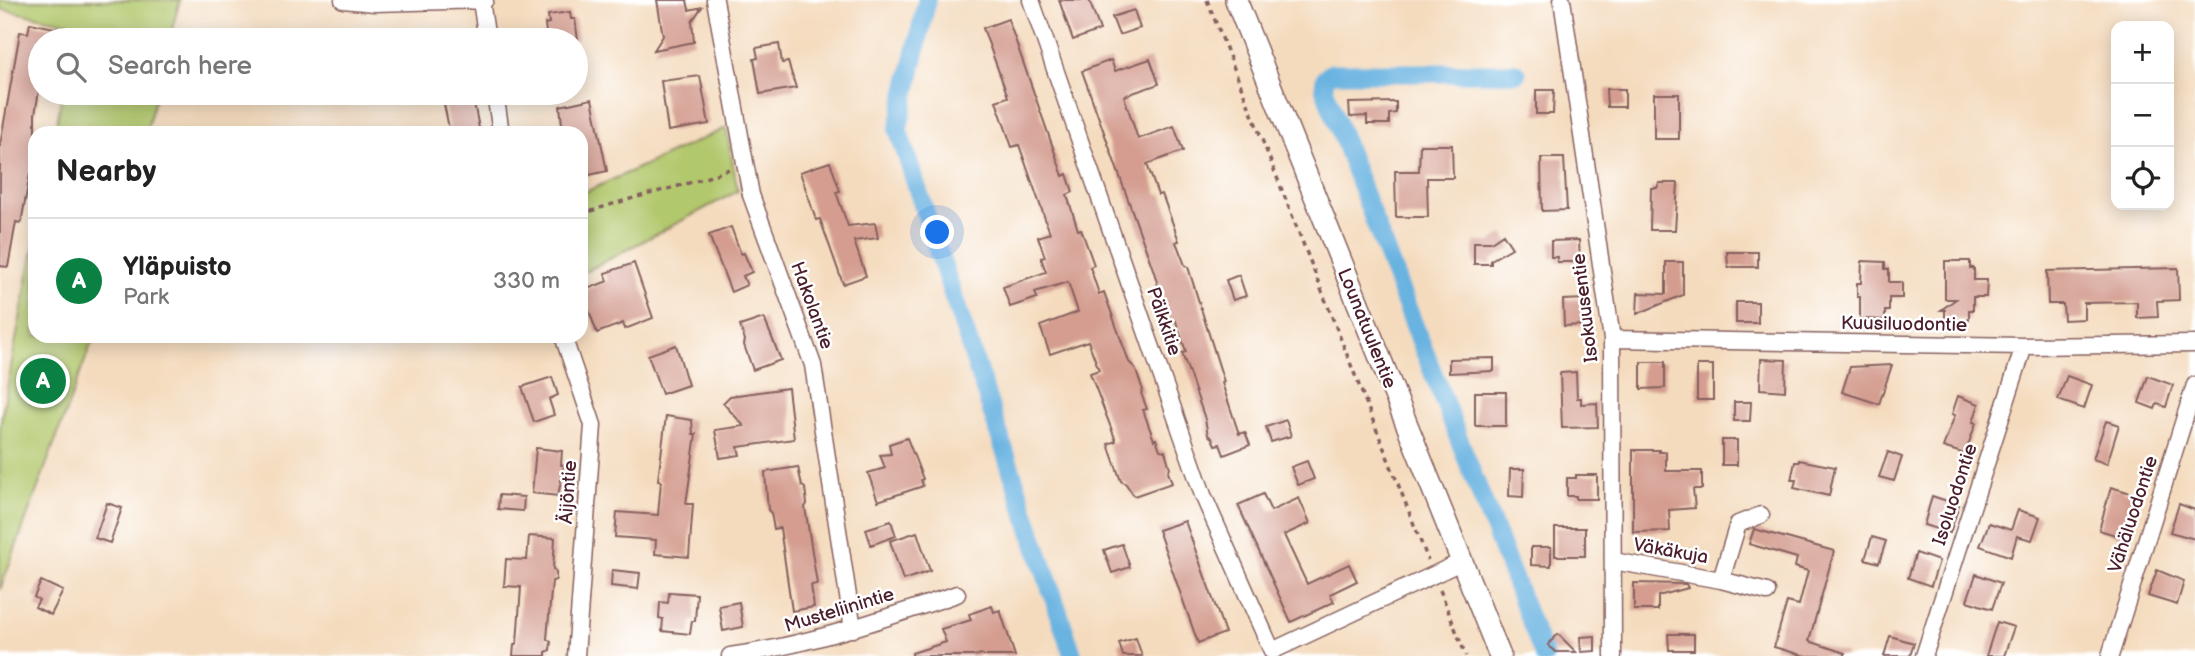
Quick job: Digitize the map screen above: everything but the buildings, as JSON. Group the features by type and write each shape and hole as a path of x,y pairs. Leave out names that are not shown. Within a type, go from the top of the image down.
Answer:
{"street":[{"path":"343,0 375,3 483,0 486,28"},
{"name":"Hakolantie","path":"715,0 751,195 813,365 853,629"},
{"name":"Pälkkitie","path":"1031,0 1203,495 1273,654 1463,561"},
{"name":"Lounatuulentie","path":"1236,0 1500,656"},
{"name":"Isokuusentie","path":"1562,0 1612,339 1613,656"},
{"path":"497,105 500,126"},
{"name":"Kuusiluodontie","path":"1612,339 2024,346 2195,344"},
{"name":"Äijöntie","path":"565,343 593,425 576,656"},
{"name":"Isoluodontie","path":"1924,656 2024,346"},
{"name":"Vähäluodontie","path":"2109,656 2195,385"},
{"name":"Väkäkuja","path":"1721,580 1738,524 1761,516"},
{"name":"Väkäkuja","path":"1613,561 1721,580 1767,592"},
{"name":"Musteliinintie","path":"730,656 773,650 853,629 957,594"}],"path":[{"path":"1207,0 1466,656"},
{"path":"588,212 698,182 744,162"}],"green space":[{"path":"0,0 180,0 172,28 74,28 75,24 0,9"},
{"path":"60,105 153,105 148,126 56,126"},
{"path":"726,128 738,191 588,270 588,191"},
{"path":"28,276 28,343 91,343 0,590 0,425"}],"waterway":[{"path":"927,0 898,130 1073,656"},
{"path":"1517,73 1332,73 1325,78 1324,88 1544,656"}],"place":[{"name":"Yläpuisto","path":"43,381"}]}
